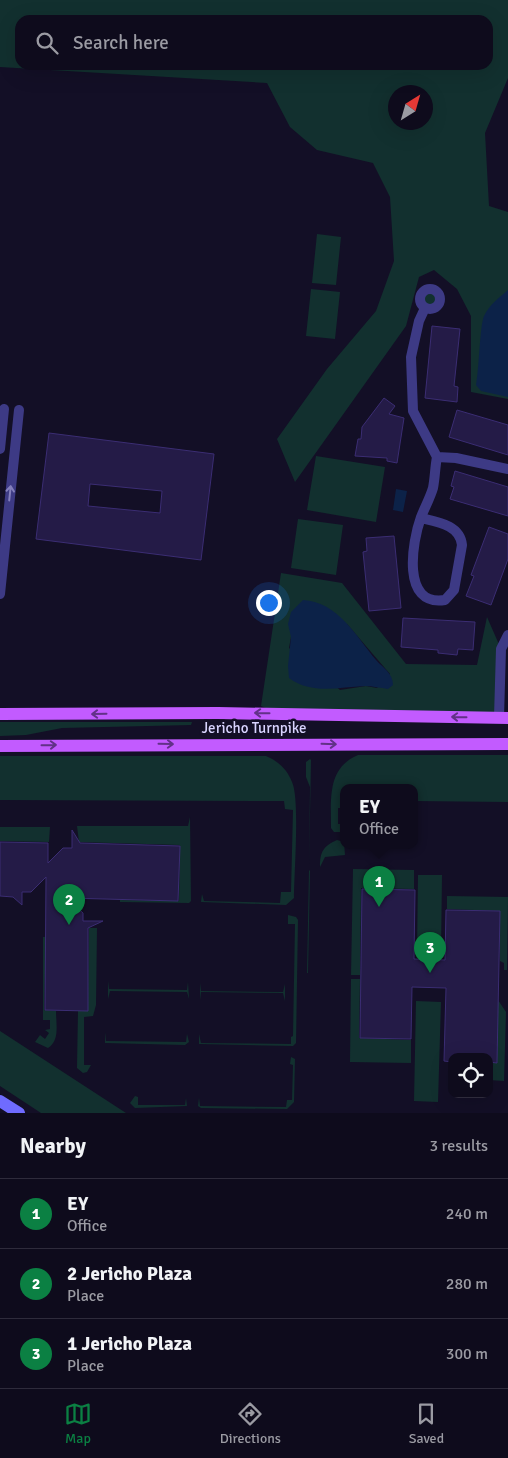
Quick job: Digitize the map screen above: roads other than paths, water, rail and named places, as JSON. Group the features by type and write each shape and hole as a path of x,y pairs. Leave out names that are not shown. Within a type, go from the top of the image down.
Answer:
{"main road":[{"name":"Jericho Turnpike","path":"0,714 218,712 503,718"},
{"name":"Jericho Turnpike","path":"0,746 508,744"},
{"path":"0,1101 19,1113"}],"street":[{"path":"421,518 453,529 461,538 462,545 454,590 445,600 430,600 422,596 417,589 414,574 414,547 421,518 433,487 437,456 413,411 411,357 419,321 425,308"},
{"path":"0,449 4,408"},
{"path":"0,594 19,410"},
{"path":"437,456 508,468"},
{"path":"503,718 501,649 508,635"}],"water":[{"path":"508,290 508,397 481,391 476,385 481,328 484,316 492,305"},
{"path":"396,489 407,491 403,512 393,510"},
{"path":"303,600 315,602 326,607 345,622 389,674 393,685 388,689 365,686 326,689 307,687 289,678 288,666 291,637 288,624 291,612"}],"place":[{"name":"EY","path":"379,907"},
{"name":"2 Jericho Plaza","path":"69,925"},
{"name":"1 Jericho Plaza","path":"430,973"}]}
